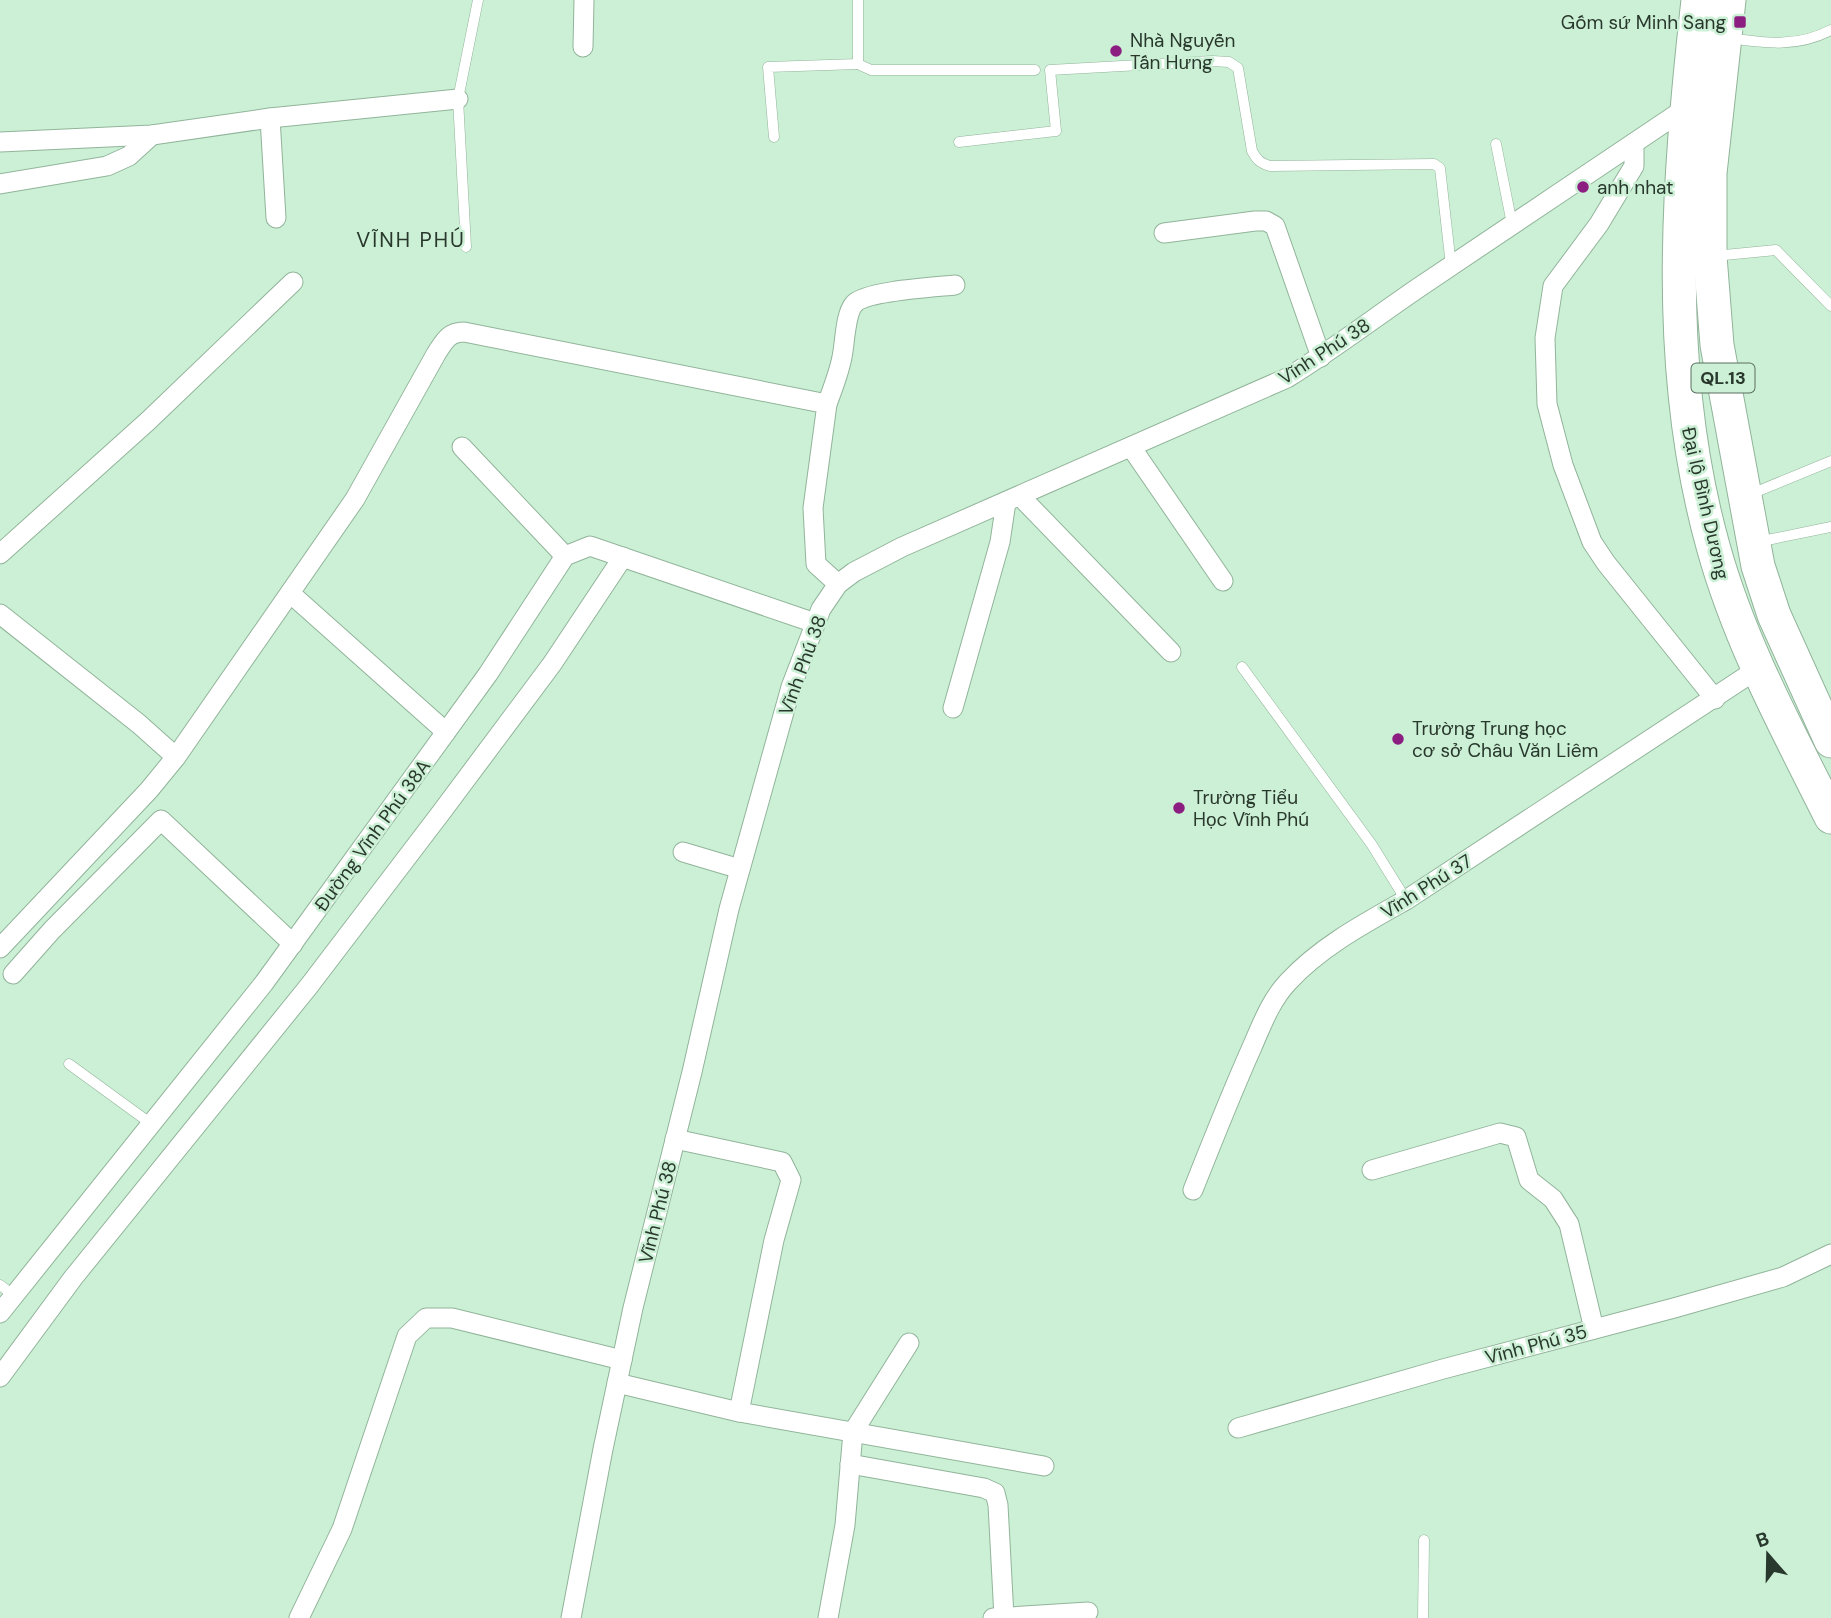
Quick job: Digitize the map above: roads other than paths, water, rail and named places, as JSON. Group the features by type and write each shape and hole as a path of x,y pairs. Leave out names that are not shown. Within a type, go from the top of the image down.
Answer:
{"highway":[{"name":"Đại lộ Bình Dương","path":"1698,0 1686,108 1679,299 1682,381 1696,474 1724,583 1759,668 1831,817"},
{"name":"Đại lộ Bình Dương","path":"1729,0 1710,173 1710,256 1717,345 1756,555 1788,648 1831,741"},
{"path":"1724,583 1756,555"},
{"path":"1759,668 1788,648"}],"street":[{"path":"583,47 584,0"},
{"path":"0,142 152,135 270,118 458,99"},
{"name":"Vĩnh Phú 38","path":"571,1618 622,1360 740,869 791,687 821,609 838,584 854,572 902,547 1287,378 1686,108"},
{"path":"270,118 276,218"},
{"path":"0,184 107,166 129,156 152,135"},
{"path":"1634,143 1634,166 1599,223 1553,286 1545,338 1546,404 1563,465 1592,542 1715,699"},
{"path":"1164,233 1255,221 1266,221 1275,226 1321,357"},
{"path":"0,554 148,421 293,282"},
{"path":"838,584 816,564 813,508 827,404 842,358 853,304 878,294 955,285"},
{"path":"0,948 149,790 176,757 355,499 436,354 446,338 454,332 827,404"},
{"path":"462,447 565,556 590,546 815,623"},
{"path":"1131,447 1223,581"},
{"path":"953,708 1013,499 1171,652"},
{"name":"Đường Vĩnh Phú 38A","path":"0,1313 7,1290 264,984 488,674 565,556"},
{"path":"0,1377 73,1278 309,986 416,846 552,664 622,557"},
{"path":"290,593 446,732"},
{"path":"0,614 129,716 176,757"},
{"name":"Vĩnh Phú 37","path":"1193,1190 1239,1075 1276,997 1288,981 1320,954 1355,930 1406,900 1759,668"},
{"path":"13,974 52,930 161,820 293,944"},
{"path":"683,852 740,869"},
{"path":"1372,1170 1500,1133 1516,1137 1529,1180 1553,1199 1569,1224 1594,1329"},
{"path":"675,1139 782,1162 791,1180 774,1240 739,1412"},
{"name":"Vĩnh Phú 35","path":"1238,1428 1443,1369 1783,1277 1831,1254"},
{"path":"299,1618 342,1529 407,1336 426,1318 452,1318 622,1360"},
{"path":"828,1618 845,1525 853,1432 909,1343"},
{"path":"617,1383 739,1412 1044,1466"},
{"path":"850,1464 984,1488 995,1493 998,1505 1004,1617"},
{"path":"992,1618 1088,1612"}],"lane":[{"path":"466,247 458,99 478,0"},
{"path":"858,0 858,64"},
{"path":"1725,38 1781,44 1819,36 1831,30"},
{"path":"959,142 1056,131 1051,69 1229,62 1238,68 1252,151 1256,160 1270,166 1434,164 1440,168 1451,265"},
{"path":"774,137 768,67 858,64 871,70 1035,70"},
{"path":"1496,144 1512,224"},
{"path":"1710,256 1776,250 1831,306"},
{"path":"1744,497 1831,461"},
{"path":"1756,555 1831,527"},
{"path":"1242,667 1372,845 1406,900"},
{"path":"69,1064 150,1123"},
{"path":"1423,1618 1424,1540"}],"place":[{"name":"Gốm sứ Minh Sang","path":"1740,22"},
{"name":"Nhà Nguyễn Tấn Hưng","path":"1116,51"},
{"name":"anh nhat","path":"1583,187"},
{"name":"Trường Trung học cơ sở Châu Văn Liêm","path":"1398,739"},
{"name":"Trường Tiểu Học Vĩnh Phú","path":"1179,808"}],"district":[{"name":"VĨNH PHÚ","path":"411,240"}]}
